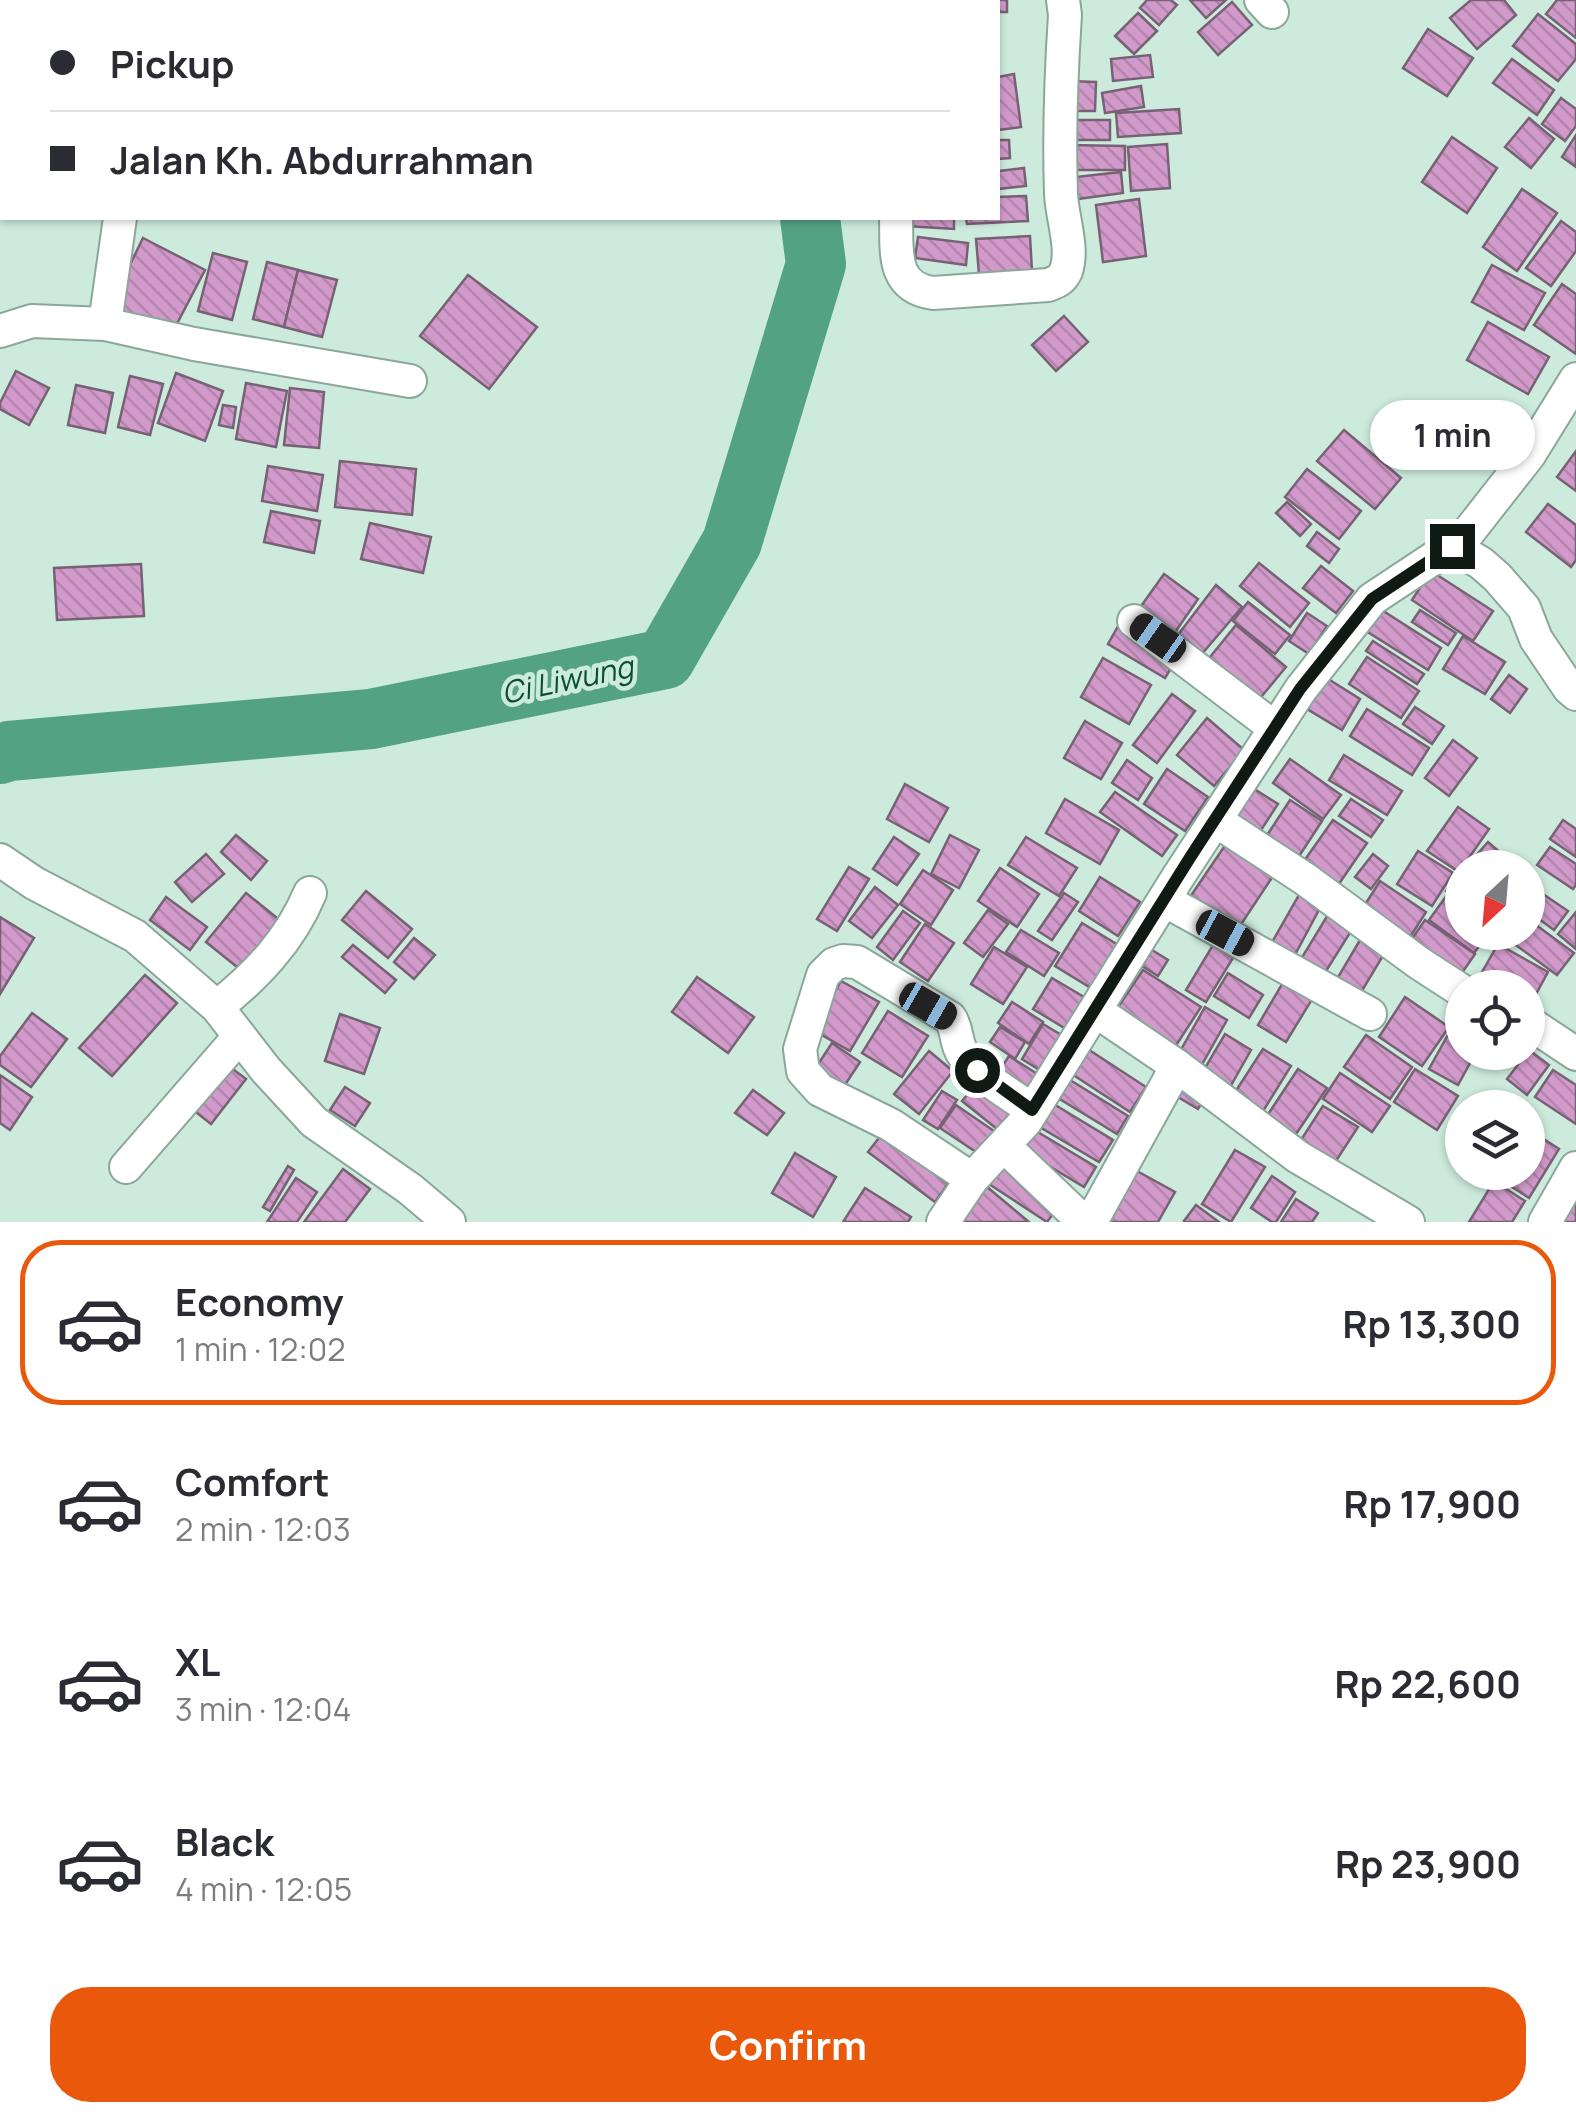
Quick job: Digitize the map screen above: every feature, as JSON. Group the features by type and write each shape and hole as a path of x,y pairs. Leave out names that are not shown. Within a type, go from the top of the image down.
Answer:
{"street":[{"path":"896,220 898,264 907,284 917,291 1048,285 1063,276 1068,254 1061,200 1059,112 1069,5"},
{"path":"106,324 120,220"},
{"path":"0,331 32,322 106,324 194,344 410,381"},
{"path":"942,1222 972,1179 1026,1121 1300,689 1372,599 1467,534 1528,455 1576,379"},
{"path":"1452,546 1481,563 1524,608 1536,639 1576,694"},
{"path":"1134,621 1276,728"},
{"path":"1215,820 1445,979"},
{"path":"0,860 34,883 135,936 217,1008 314,1122 410,1189 449,1222"},
{"path":"217,1008 249,982 288,935 310,893"},
{"path":"1164,900 1370,1014"},
{"path":"972,1179 891,1126 820,1090 803,1070 800,1049 823,975 834,964 857,962 950,1018 955,1025 956,1043 964,1056 1032,1110"},
{"path":"1096,1011 1178,1066 1298,1158 1408,1222"},
{"path":"1545,1033 1576,1054"},
{"path":"126,1167 239,1037"},
{"path":"1004,1146 1088,1222 1178,1066"},
{"path":"1545,1222 1576,1168"}],"building":[{"path":"1000,0 1007,0 1007,12 1000,12"},
{"path":"1147,0 1171,0 1177,5 1159,25 1140,8"},
{"path":"1190,0 1226,0 1206,18"},
{"path":"1471,0 1504,0 1516,15 1477,49 1450,18"},
{"path":"1557,0 1576,0 1576,38 1546,14"},
{"path":"1232,2 1252,25 1218,55 1198,32"},
{"path":"1138,13 1157,31 1134,54 1115,36"},
{"path":"1538,14 1576,44 1576,59 1558,81 1513,46"},
{"path":"1428,29 1473,58 1447,96 1403,68"},
{"path":"1150,55 1153,77 1113,81 1111,59"},
{"path":"1512,59 1554,90 1537,115 1493,83"},
{"path":"1014,74 1021,127 1000,130 1000,77"},
{"path":"1068,81 1096,82 1095,111 1067,111"},
{"path":"1141,86 1144,107 1105,113 1102,93"},
{"path":"1561,98 1576,109 1576,126 1565,141 1542,124"},
{"path":"1179,109 1181,133 1118,137 1116,113"},
{"path":"1529,118 1554,139 1531,168 1505,147"},
{"path":"1067,120 1110,120 1110,140 1067,140"},
{"path":"1576,135 1576,167 1562,157"},
{"path":"1452,137 1497,168 1467,213 1422,182"},
{"path":"1000,140 1009,140 1010,158 1000,159"},
{"path":"1167,144 1170,188 1131,191 1128,147"},
{"path":"1068,145 1125,146 1125,170 1067,170"},
{"path":"1024,168 1026,186 1000,189 1000,171"},
{"path":"1121,172 1123,193 1070,200 1067,178"},
{"path":"1522,189 1557,213 1517,271 1483,247"},
{"path":"1026,196 1028,221 967,224 966,220 1000,220 1000,197"},
{"path":"1139,199 1146,256 1103,262 1096,205"},
{"path":"906,220 954,220 954,229 906,226"},
{"path":"1561,221 1576,232 1576,251 1551,286 1526,268"},
{"path":"1030,236 1032,271 979,274 976,239"},
{"path":"918,237 968,243 966,265 915,258"},
{"path":"143,238 205,270 170,337 110,306"},
{"path":"213,253 247,262 232,320 198,311"},
{"path":"267,262 298,270 284,327 253,319"},
{"path":"1492,265 1545,293 1524,330 1472,302"},
{"path":"298,270 337,280 322,337 284,327"},
{"path":"468,275 537,327 489,389 420,336"},
{"path":"1562,284 1576,294 1576,354 1534,325"},
{"path":"1064,316 1088,342 1056,371 1032,345"},
{"path":"1488,322 1549,357 1528,394 1467,360"},
{"path":"16,371 49,388 29,425 0,409"},
{"path":"176,373 223,391 205,441 158,423"},
{"path":"130,376 163,384 150,435 118,427"},
{"path":"246,383 287,391 276,447 236,439"},
{"path":"76,385 113,393 105,433 68,425"},
{"path":"290,388 324,392 319,448 284,445"},
{"path":"223,405 236,407 233,428 219,425"},
{"path":"1344,430 1401,478 1375,509 1317,461"},
{"path":"1576,451 1576,491 1557,477"},
{"path":"340,461 416,469 412,515 335,507"},
{"path":"268,466 323,475 317,511 262,501"},
{"path":"1307,469 1361,511 1339,539 1285,497"},
{"path":"1287,502 1311,524 1300,536 1276,513"},
{"path":"1548,504 1576,525 1576,560 1571,567 1526,532"},
{"path":"271,511 320,521 314,553 264,542"},
{"path":"370,523 431,537 423,573 361,559"},
{"path":"1317,532 1339,549 1329,563 1307,546"},
{"path":"1259,563 1309,603 1290,627 1240,586"},
{"path":"141,564 144,616 57,620 54,568"},
{"path":"1321,566 1353,591 1336,613 1303,588"},
{"path":"1431,571 1493,611 1473,641 1412,600"},
{"path":"1164,574 1198,599 1169,641 1134,616"},
{"path":"1216,585 1242,607 1195,662 1171,644"},
{"path":"1248,602 1290,635 1275,654 1233,621"},
{"path":"1377,607 1441,648 1428,670 1363,629"},
{"path":"1420,610 1456,633 1448,645 1412,622"},
{"path":"1307,613 1327,626 1309,654 1289,641"},
{"path":"1121,621 1179,655 1165,678 1108,644"},
{"path":"1236,625 1286,667 1252,708 1202,667"},
{"path":"1463,636 1505,662 1485,694 1443,669"},
{"path":"1373,641 1424,674 1417,684 1366,651"},
{"path":"1367,657 1419,691 1401,718 1349,684"},
{"path":"1103,658 1151,685 1129,724 1081,697"},
{"path":"1317,672 1360,699 1342,730 1297,703"},
{"path":"1509,675 1527,689 1510,713 1491,699"},
{"path":"1172,694 1195,711 1157,763 1133,745"},
{"path":"1415,707 1444,726 1432,744 1403,724"},
{"path":"1367,709 1429,748 1412,775 1350,736"},
{"path":"1207,718 1244,750 1214,786 1177,755"},
{"path":"1085,721 1122,743 1101,779 1064,758"},
{"path":"1453,740 1477,758 1449,796 1425,778"},
{"path":"1344,755 1402,791 1387,815 1329,780"},
{"path":"1290,759 1341,795 1323,819 1273,783"},
{"path":"1127,760 1152,778 1138,800 1112,783"},
{"path":"1167,769 1208,797 1185,831 1144,804"},
{"path":"905,784 948,808 929,842 887,819"},
{"path":"1248,785 1278,804 1259,833 1230,815"},
{"path":"1115,792 1177,835 1162,856 1100,812"},
{"path":"1065,799 1119,830 1100,864 1046,833"},
{"path":"1351,799 1383,820 1371,837 1339,816"},
{"path":"1290,800 1322,821 1292,867 1260,846"},
{"path":"1458,807 1489,829 1474,850 1445,850 1445,863 1427,851"},
{"path":"1333,820 1367,843 1332,894 1297,871"},
{"path":"1563,820 1576,829 1576,857 1550,839"},
{"path":"236,835 267,861 251,880 221,852"},
{"path":"950,835 979,850 959,888 931,874"},
{"path":"894,837 919,854 897,885 873,869"},
{"path":"1026,837 1077,868 1059,896 1008,865"},
{"path":"1488,842 1497,850 1481,850"},
{"path":"1226,844 1273,876 1234,935 1186,903"},
{"path":"1550,847 1576,864 1573,889 1545,870 1545,854"},
{"path":"1418,851 1445,868 1445,886 1432,906 1397,884"},
{"path":"206,854 224,874 192,902 175,882"},
{"path":"1373,854 1388,866 1371,889 1355,877"},
{"path":"849,867 869,879 837,931 817,919"},
{"path":"1000,868 1039,894 1017,927 978,901"},
{"path":"923,870 953,890 931,925 900,904"},
{"path":"1100,877 1140,902 1118,936 1079,911"},
{"path":"1380,881 1426,912 1407,942 1361,911"},
{"path":"875,887 898,905 872,938 849,921"},
{"path":"366,891 412,929 388,958 342,920"},
{"path":"246,893 287,926 247,975 206,942"},
{"path":"1064,893 1078,902 1052,940 1038,931"},
{"path":"1299,895 1321,906 1290,964 1267,951"},
{"path":"1545,895 1568,911 1554,930 1545,923"},
{"path":"166,897 207,927 190,950 150,920"},
{"path":"1445,898 1445,932 1429,920"},
{"path":"988,910 1008,924 983,957 964,943"},
{"path":"903,911 920,923 893,960 877,947"},
{"path":"1576,912 1576,949 1558,934"},
{"path":"1329,913 1353,928 1321,979 1298,964"},
{"path":"0,917 34,938 0,994"},
{"path":"1425,920 1445,934 1445,950 1469,950 1475,954 1464,970 1445,970 1445,976 1405,949"},
{"path":"1082,923 1118,945 1091,988 1055,966"},
{"path":"925,924 954,943 928,981 900,962"},
{"path":"1021,930 1059,953 1044,976 1006,952"},
{"path":"1545,932 1574,953 1557,975 1523,950 1545,950"},
{"path":"414,938 435,955 414,979 394,962"},
{"path":"1360,940 1384,954 1357,999 1334,984"},
{"path":"353,945 396,980 385,993 342,957"},
{"path":"1213,945 1233,958 1206,1002 1186,990"},
{"path":"994,947 1027,967 1003,1004 971,984"},
{"path":"1152,950 1168,960 1158,976 1142,966"},
{"path":"1495,950 1509,950 1544,970 1483,970"},
{"path":"1143,970 1201,1007 1173,1050 1114,1013"},
{"path":"1228,973 1263,995 1249,1018 1214,996"},
{"path":"1288,974 1317,991 1286,1042 1258,1025"},
{"path":"145,975 177,1003 112,1076 79,1048"},
{"path":"697,977 754,1017 728,1053 672,1012"},
{"path":"1052,978 1089,1000 1071,1032 1033,1009"},
{"path":"841,981 879,1002 850,1051 813,1030"},
{"path":"1405,997 1445,1024 1445,1033 1422,1066 1379,1037"},
{"path":"1012,1002 1043,1022 1029,1044 998,1023"},
{"path":"1205,1007 1227,1020 1200,1068 1178,1055"},
{"path":"888,1011 928,1036 902,1077 862,1053"},
{"path":"32,1013 67,1039 31,1087 0,1065 0,1056"},
{"path":"340,1014 380,1028 364,1074 325,1061"},
{"path":"1043,1024 1068,1039 1046,1074 1022,1059"},
{"path":"1000,1027 1025,1042 1015,1059 990,1042"},
{"path":"1225,1034 1251,1050 1225,1096 1198,1080"},
{"path":"1366,1035 1412,1067 1390,1099 1344,1067"},
{"path":"1445,1040 1445,1070 1466,1070 1458,1085 1429,1069"},
{"path":"832,1043 860,1062 839,1094 811,1075"},
{"path":"1080,1044 1146,1087 1130,1112 1064,1069"},
{"path":"1263,1049 1291,1066 1257,1121 1228,1103"},
{"path":"929,1051 953,1071 919,1114 894,1094"},
{"path":"1009,1056 1039,1075 1027,1092 998,1073"},
{"path":"222,1061 246,1079 211,1124 187,1105"},
{"path":"1545,1062 1549,1065 1531,1090 1521,1090 1507,1079 1514,1070 1545,1070"},
{"path":"1298,1069 1327,1088 1290,1143 1261,1125"},
{"path":"1415,1069 1448,1090 1445,1090 1445,1117 1437,1130 1394,1102"},
{"path":"1553,1070 1576,1085 1576,1124 1545,1104 1545,1090 1540,1090"},
{"path":"1340,1073 1390,1106 1372,1132 1323,1099"},
{"path":"0,1075 32,1097 10,1130 0,1123"},
{"path":"1062,1075 1128,1116 1117,1134 1050,1093"},
{"path":"981,1078 1016,1106 997,1129 962,1101"},
{"path":"1187,1081 1207,1093 1198,1109 1178,1097"},
{"path":"345,1087 370,1103 355,1126 330,1110"},
{"path":"753,1090 784,1113 767,1135 735,1113"},
{"path":"942,1091 957,1100 938,1129 923,1120"},
{"path":"1047,1100 1113,1140 1099,1162 1033,1123"},
{"path":"956,1105 997,1133 982,1156 940,1128"},
{"path":"1323,1106 1358,1127 1332,1167 1297,1146"},
{"path":"1031,1128 1096,1167 1084,1187 1019,1148"},
{"path":"882,1134 948,1184 935,1202 868,1152"},
{"path":"1545,1140 1559,1149 1545,1172"},
{"path":"1235,1150 1265,1167 1231,1222 1202,1204"},
{"path":"795,1153 836,1177 813,1217 772,1193"},
{"path":"288,1166 294,1170 270,1211 263,1207"},
{"path":"1004,1166 1061,1203 1047,1222 989,1184"},
{"path":"343,1169 370,1189 345,1222 304,1222"},
{"path":"1137,1171 1175,1192 1158,1222 1109,1222"},
{"path":"1272,1176 1295,1192 1276,1222 1251,1208"},
{"path":"296,1178 317,1192 297,1222 267,1222"},
{"path":"980,1181 1029,1222 957,1222"},
{"path":"1576,1182 1576,1222 1554,1222"},
{"path":"865,1188 911,1217 908,1222 843,1222"},
{"path":"1489,1190 1508,1190 1525,1201 1512,1222 1469,1222"},
{"path":"1517,1190 1534,1190 1529,1198"},
{"path":"1296,1199 1318,1213 1312,1222 1281,1222"},
{"path":"1196,1205 1219,1222 1185,1222"}],"waterway":[{"name":"Ci Liwung","path":"0,754 371,719 665,659 732,542 816,264 810,220"}],"route":[{"path":"977,1070 1032,1110 1300,689 1372,599 1452,546"}]}
